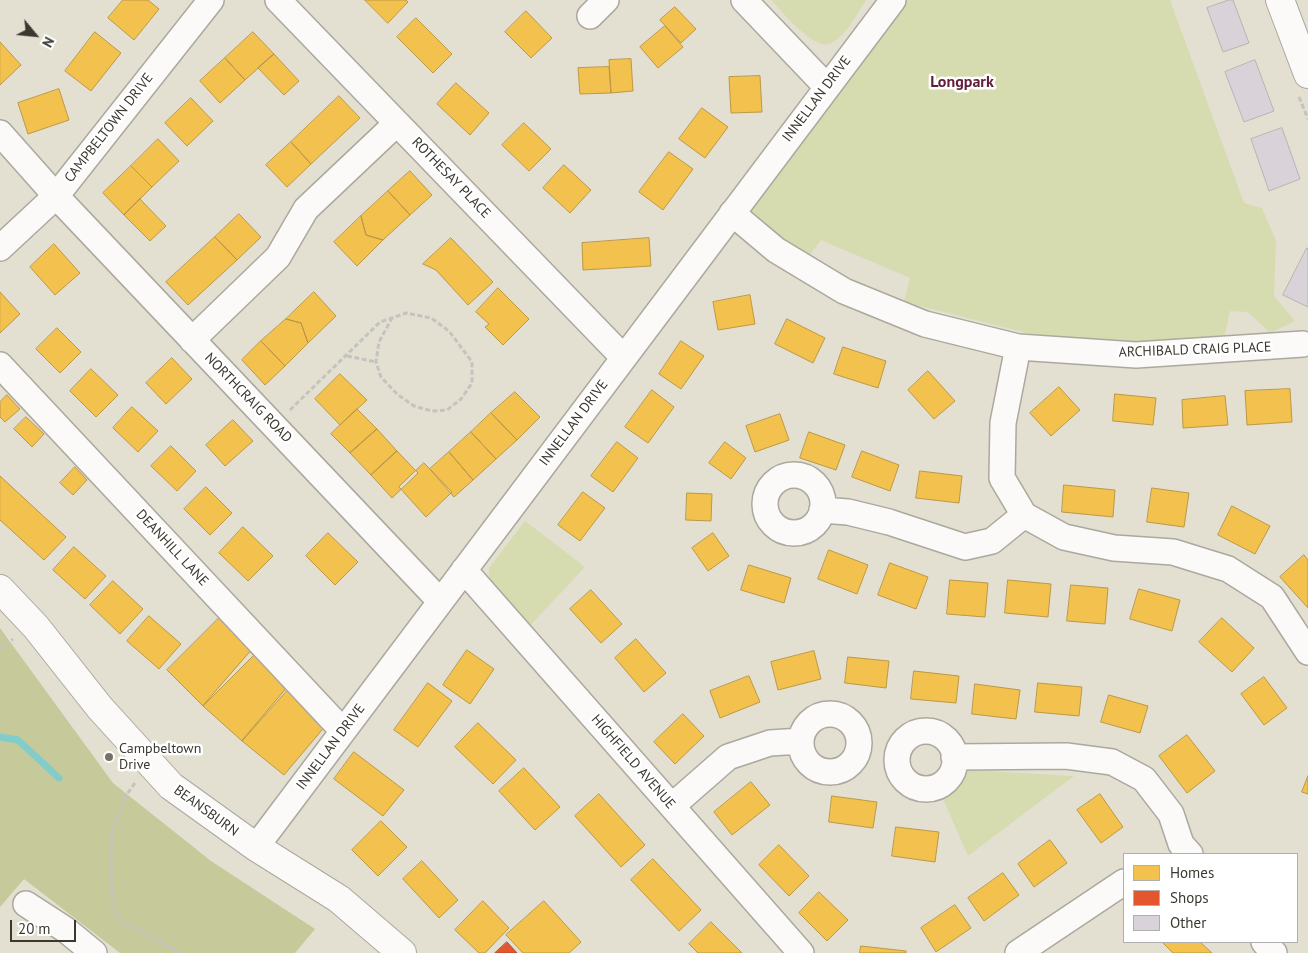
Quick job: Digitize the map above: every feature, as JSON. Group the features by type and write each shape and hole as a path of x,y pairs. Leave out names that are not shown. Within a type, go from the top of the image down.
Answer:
{"main road":[{"path":"1280,0 1308,74"},
{"name":"BEANSBURN","path":"0,589 36,627 100,708 171,786 256,847 339,899 402,953"}],"street":[{"name":"CAMPBELTOWN DRIVE","path":"0,248 56,196 211,0"},
{"name":"ROTHESAY PLACE","path":"278,0 624,357"},
{"path":"744,0 826,86"},
{"name":"INNELLAN DRIVE","path":"256,847 826,86 893,0"},
{"path":"192,340 278,257 306,209 396,122"},
{"name":"NORTHCRAIG ROAD","path":"0,133 56,196 133,293 192,340 274,425 320,488 440,601"},
{"name":"ARCHIBALD CRAIG PLACE","path":"732,213 776,250 844,291 925,324 1018,347 1136,355 1303,344"},
{"path":"1018,347 1003,422 1002,478 1024,515 1064,537 1114,548 1173,552 1228,569 1272,597 1308,652"},
{"name":"DEANHILL LANE","path":"0,365 343,731"},
{"path":"822,510 848,512 872,518 966,547 992,541 1024,515"},
{"name":"HIGHFIELD AVENUE","path":"464,570 801,953"},
{"path":"672,806 728,757 770,743 801,740"},
{"path":"954,757 1066,756 1112,762 1144,779 1171,814 1179,851"},
{"path":"1018,953 1123,883"},
{"path":"26,904 66,930 94,953"},
{"path":"1265,943 1274,953"}],"path":[{"path":"274,425 380,322 406,313 431,318 449,331 472,362 472,383 461,400 447,410 432,411 414,406 398,394 381,376 376,362 379,342 392,318"},
{"path":"346,356 376,362"},
{"path":"148,761 127,794 112,831 112,903 120,920 180,953"}],"green space":[{"path":"771,0 866,0 842,34 832,43 825,44 808,37"},
{"path":"907,0 1170,0 1244,203 1262,208 1276,241 1274,296 1295,321 1270,333 1248,312 1230,311 1223,342 1148,344 1031,334 904,302 910,278 821,240 808,257 749,213"},
{"path":"525,521 585,567 528,628 492,591 489,578 489,568"},
{"path":"0,628 113,783 211,861 315,929 295,953 120,953 24,879 0,907"},
{"path":"969,770 1074,776 968,856 943,799 958,787"}],"building: Homes":[{"path":"123,0 148,0 159,9 134,40 108,18"},
{"path":"365,0 406,0 408,2 388,23"},
{"path":"675,7 696,29 681,43 660,20"},
{"path":"526,11 552,38 531,58 505,32"},
{"path":"416,18 452,54 433,73 397,37"},
{"path":"665,26 683,47 658,68 640,47"},
{"path":"95,32 121,53 91,91 65,71"},
{"path":"253,32 274,54 245,80 225,58"},
{"path":"0,42 21,65 0,85"},
{"path":"274,54 299,81 284,95 258,68"},
{"path":"225,58 245,80 220,103 200,81"},
{"path":"631,59 633,91 611,93 609,60"},
{"path":"609,67 611,93 580,94 578,68"},
{"path":"760,76 762,112 731,113 729,77"},
{"path":"456,83 489,113 470,135 437,104"},
{"path":"59,89 69,120 28,134 18,103"},
{"path":"339,96 360,118 311,164 291,142"},
{"path":"191,98 213,121 187,146 165,123"},
{"path":"702,108 728,127 705,158 679,139"},
{"path":"524,123 551,149 529,171 502,145"},
{"path":"158,139 179,161 152,187 131,166"},
{"path":"291,142 311,164 287,187 266,165"},
{"path":"669,152 693,169 663,210 639,192"},
{"path":"564,165 591,190 570,213 543,188"},
{"path":"131,166 152,187 124,215 103,193"},
{"path":"410,171 432,195 410,215 388,191"},
{"path":"388,191 410,215 383,240 366,235 361,216"},
{"path":"140,199 166,226 150,241 124,215"},
{"path":"239,214 261,237 237,260 215,237"},
{"path":"361,216 366,235 383,240 357,266 334,242"},
{"path":"215,237 237,260 188,305 166,282"},
{"path":"451,238 493,282 468,305 436,270 423,264"},
{"path":"649,238 651,266 583,270 582,243"},
{"path":"54,244 80,273 55,295 30,267"},
{"path":"498,288 529,319 503,345 485,327 489,324 476,312"},
{"path":"0,292 20,314 0,333"},
{"path":"314,292 336,316 308,343 301,323 286,319"},
{"path":"750,295 755,324 718,330 713,302"},
{"path":"286,319 301,323 308,343 285,366 261,341"},
{"path":"787,319 825,338 813,363 775,344"},
{"path":"57,328 81,352 60,373 36,349"},
{"path":"261,341 285,366 265,385 242,360"},
{"path":"681,341 704,356 681,389 659,374"},
{"path":"843,347 886,361 878,388 834,374"},
{"path":"172,358 192,379 166,404 146,383"},
{"path":"91,369 118,395 96,417 70,391"},
{"path":"928,371 955,401 934,419 908,390"},
{"path":"340,374 367,400 340,425 315,399"},
{"path":"1059,387 1080,410 1051,436 1030,413"},
{"path":"1290,389 1292,422 1247,425 1245,391"},
{"path":"652,390 674,407 648,443 625,427"},
{"path":"515,392 540,417 517,440 491,413"},
{"path":"1115,394 1156,398 1153,425 1113,421"},
{"path":"7,395 20,409 5,422 0,417 0,402"},
{"path":"1225,396 1228,425 1183,428 1182,400"},
{"path":"132,407 158,431 138,452 113,428"},
{"path":"357,409 377,429 350,453 331,434"},
{"path":"491,413 517,440 496,459 471,432"},
{"path":"780,414 789,440 755,452 746,426"},
{"path":"26,417 44,434 32,447 14,429"},
{"path":"233,420 253,441 225,466 206,445"},
{"path":"377,429 397,451 371,475 350,453"},
{"path":"471,432 496,459 473,480 449,452"},
{"path":"809,432 845,445 836,470 800,458"},
{"path":"617,442 638,458 613,492 591,476"},
{"path":"725,442 746,458 731,479 709,463"},
{"path":"171,446 196,471 177,491 151,466"},
{"path":"397,451 418,473 392,498 371,475"},
{"path":"862,451 899,465 890,491 852,477"},
{"path":"449,452 473,480 454,497 430,469"},
{"path":"424,463 452,492 426,517 399,487"},
{"path":"75,467 87,480 73,495 60,483"},
{"path":"920,471 962,476 959,503 916,498"},
{"path":"0,476 66,537 44,560 0,520"},
{"path":"1064,485 1115,490 1113,517 1062,512"},
{"path":"206,487 232,513 210,535 184,509"},
{"path":"1152,488 1189,493 1184,527 1147,522"},
{"path":"583,492 605,508 580,541 558,525"},
{"path":"687,493 712,494 711,521 686,520"},
{"path":"1232,506 1270,526 1255,554 1218,535"},
{"path":"243,527 273,556 248,581 219,553"},
{"path":"328,533 358,562 335,585 306,556"},
{"path":"713,533 729,556 708,571 692,548"},
{"path":"74,547 106,576 85,599 53,570"},
{"path":"829,550 868,565 857,594 818,579"},
{"path":"1304,555 1308,560 1308,608 1280,577"},
{"path":"890,563 928,577 916,609 878,595"},
{"path":"749,565 791,578 784,603 741,590"},
{"path":"950,580 988,583 985,617 947,614"},
{"path":"1008,580 1051,584 1048,617 1005,613"},
{"path":"113,581 143,609 120,634 90,605"},
{"path":"1071,585 1108,588 1105,624 1067,621"},
{"path":"1139,589 1180,600 1172,631 1130,619"},
{"path":"591,590 622,624 601,643 570,609"},
{"path":"222,615 258,651 203,706 167,670"},
{"path":"149,616 181,644 159,669 127,641"},
{"path":"1222,618 1254,648 1232,672 1199,642"},
{"path":"636,639 666,673 644,692 615,658"},
{"path":"467,650 494,669 470,704 443,685"},
{"path":"814,651 821,679 778,690 771,662"},
{"path":"250,652 290,687 242,741 203,706"},
{"path":"848,657 889,661 886,688 845,683"},
{"path":"914,671 959,676 956,703 911,699"},
{"path":"749,676 760,702 720,718 710,691"},
{"path":"1264,677 1287,708 1264,725 1241,694"},
{"path":"428,683 452,701 418,747 394,730"},
{"path":"1038,683 1082,687 1079,716 1035,712"},
{"path":"975,684 1020,690 1016,719 972,714"},
{"path":"286,689 327,724 284,775 242,741"},
{"path":"1109,695 1148,706 1140,733 1101,722"},
{"path":"683,714 704,736 675,764 654,742"},
{"path":"478,723 516,760 493,784 455,747"},
{"path":"1187,735 1215,771 1187,793 1159,756"},
{"path":"354,752 404,790 383,816 334,779"},
{"path":"524,768 560,807 535,830 499,791"},
{"path":"1308,776 1308,794 1302,792"},
{"path":"751,782 770,805 732,835 714,812"},
{"path":"599,794 645,845 621,867 575,816"},
{"path":"1100,794 1123,827 1101,843 1077,810"},
{"path":"832,796 877,802 873,828 829,822"},
{"path":"381,821 407,847 378,876 352,850"},
{"path":"896,827 939,832 935,862 892,856"},
{"path":"1050,840 1067,863 1034,887 1018,864"},
{"path":"779,845 809,876 789,896 759,865"},
{"path":"653,859 701,910 679,931 631,880"},
{"path":"422,861 458,900 439,918 403,879"},
{"path":"1003,873 1019,895 984,921 968,898"},
{"path":"819,892 848,920 827,941 799,913"},
{"path":"483,901 509,928 485,953 479,953 455,930"},
{"path":"544,901 581,942 569,953 523,953 506,935"},
{"path":"955,905 971,928 936,952 921,928"},
{"path":"711,922 742,953 698,953 689,944"},
{"path":"1163,943 1201,943 1212,953 1173,953"},
{"path":"861,946 906,951 906,953 860,953"}],"building: Shops":[{"path":"507,942 517,953 495,953"}],"building: Other":[{"path":"1233,0 1249,43 1223,52 1207,8"},
{"path":"1255,60 1274,111 1244,122 1225,72"},
{"path":"1282,128 1300,179 1269,191 1251,139"},
{"path":"1308,249 1308,307 1283,295"}],"waterway":[{"path":"0,737 18,740 59,778"}],"place":[{"name":"Campbeltown Drive","path":"109,757"}],"district":[{"name":"Longpark","path":"962,82"}]}
